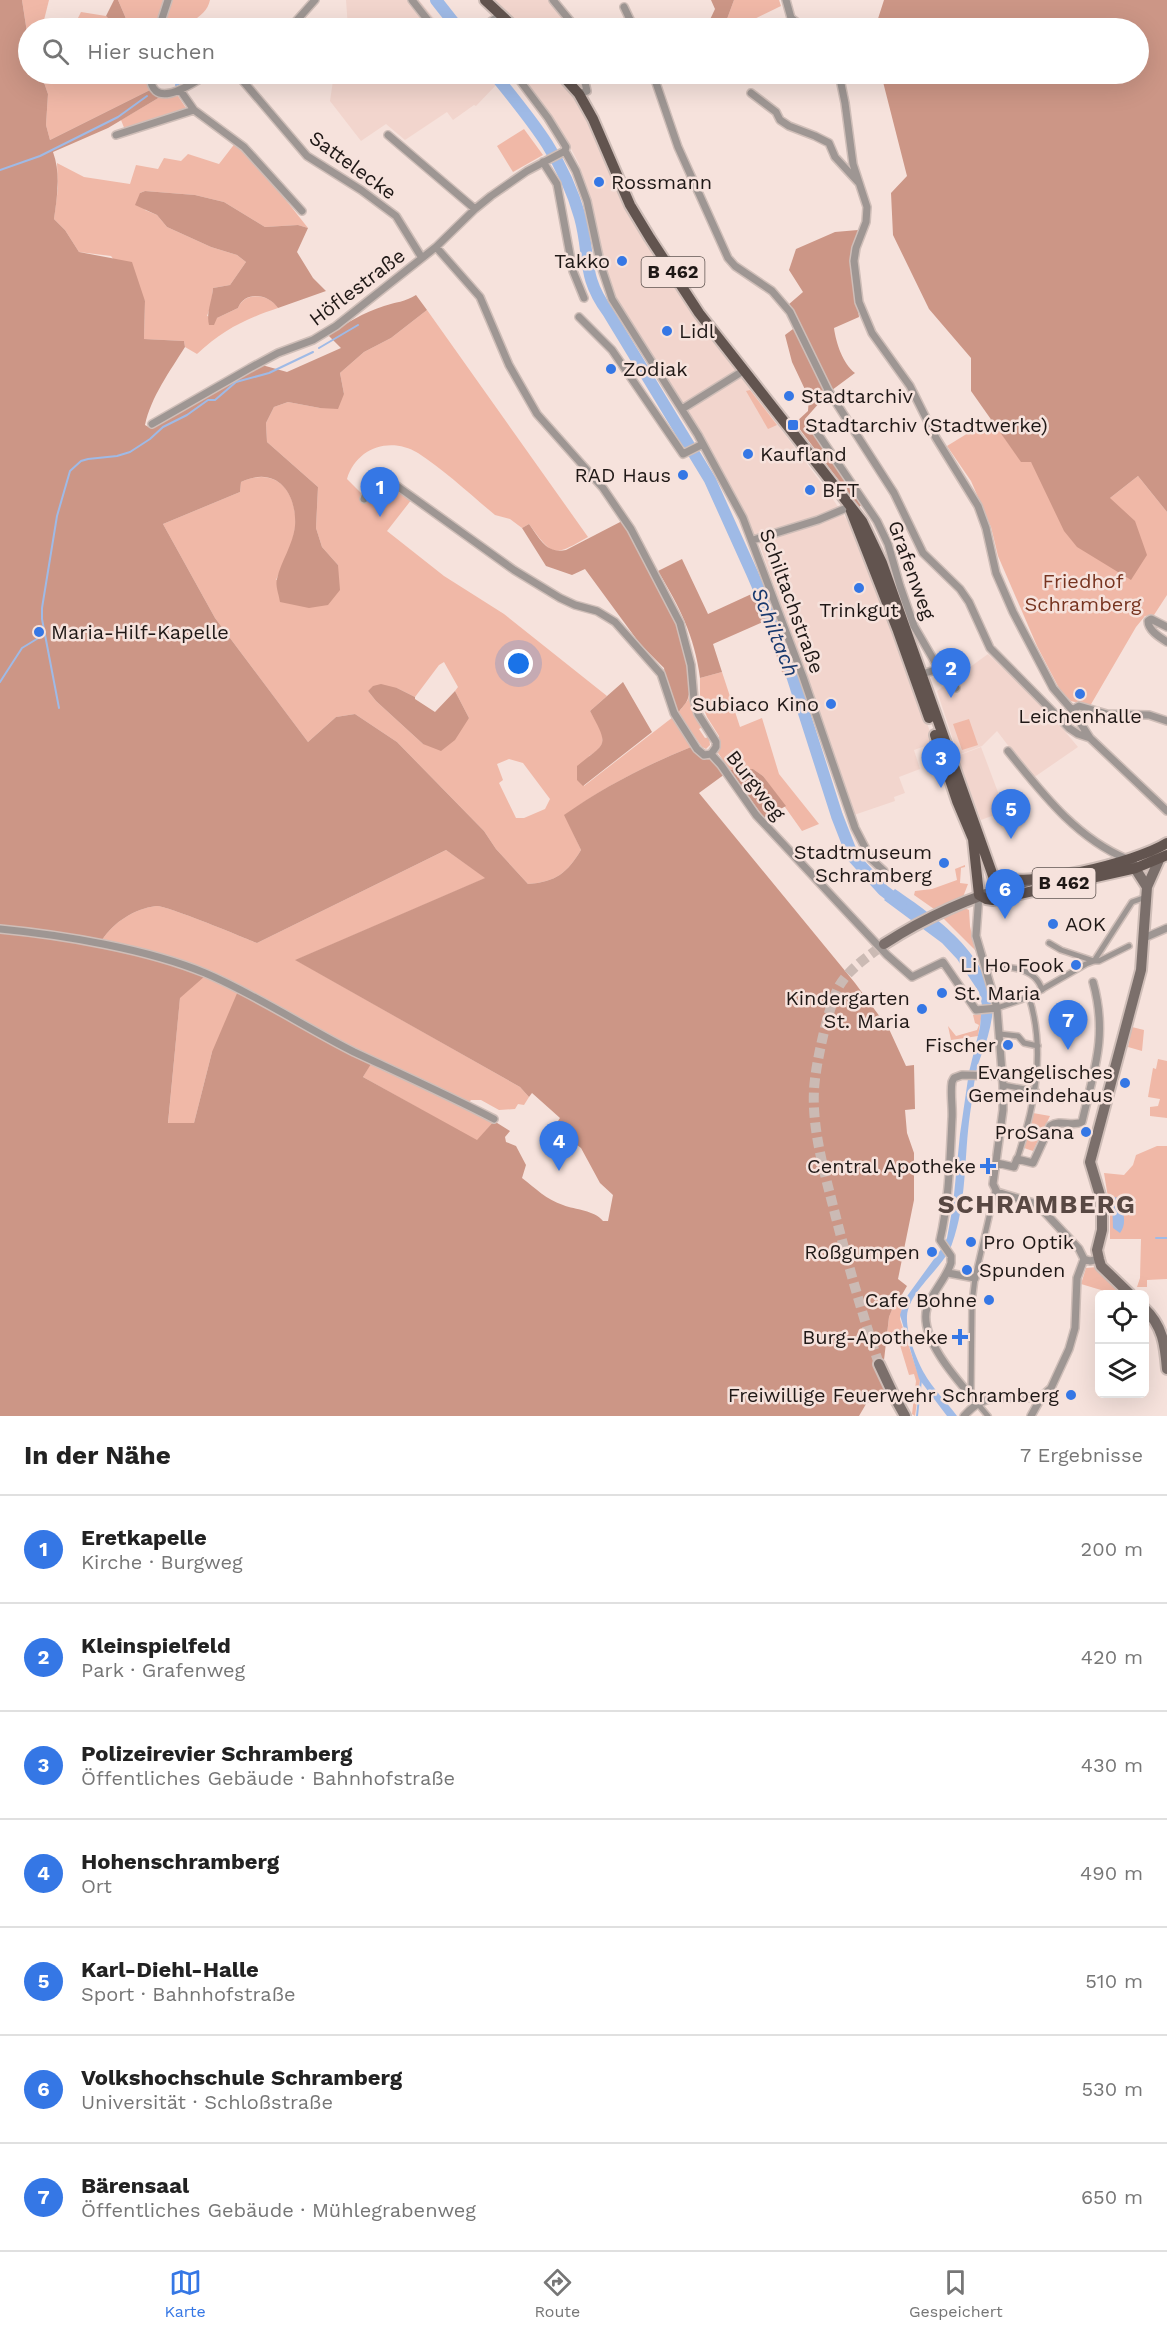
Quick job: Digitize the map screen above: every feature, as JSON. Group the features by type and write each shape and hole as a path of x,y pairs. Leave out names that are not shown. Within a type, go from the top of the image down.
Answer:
{"main road":[{"path":"485,0 503,18"},
{"name":"B 462","path":"570,84 579,94 593,119 630,205 699,313 849,507 918,675 993,876 1001,880 1038,879 1133,864 1167,843"},
{"name":"B 462","path":"918,675 957,801 973,839 979,895 993,900 1163,857"},
{"path":"1126,1290 1101,1266 1099,1259 1097,1250 1102,1230 1102,1202 1092,1170 1091,1152 1141,970 1147,892 1163,857"},
{"path":"1133,864 1147,892"},
{"path":"884,944 915,925 979,895 1038,879"},
{"path":"1149,1314 1162,1333 1167,1369"},
{"path":"879,1364 905,1416"}],"street":[{"path":"162,18 168,0"},
{"path":"299,18 315,0"},
{"path":"412,0 426,18"},
{"path":"554,0 568,18"},
{"path":"786,0 791,18"},
{"path":"624,7 629,18"},
{"path":"496,18 500,15"},
{"path":"152,84 158,93 180,90 190,84"},
{"name":"Sattelecke","path":"246,84 307,156 361,190 396,216 422,258"},
{"name":"Schiltachstraße","path":"522,84 560,135 566,147 562,152 576,171 612,299 682,409 700,445 735,501 753,540 855,828 871,859 884,871"},
{"path":"579,94 587,91 587,84"},
{"path":"656,84 678,147 729,258 735,266 772,291 790,312 828,390 894,493 923,553 960,589 969,602 990,648 1069,728 1090,738"},
{"path":"841,84 858,182 867,207 866,222 856,248 854,261 862,310 872,333 910,386 936,438 978,506 986,528 996,573 1013,612 1053,688 1072,710 1090,738 1167,811"},
{"path":"180,90 194,110 244,147 302,211"},
{"path":"750,93 776,112 780,120 789,126 829,143 835,157 858,182"},
{"path":"116,135 194,110"},
{"path":"388,135 475,209"},
{"name":"Höflestraße","path":"152,424 278,353 313,340 366,304 436,248 475,209 511,182 562,152"},
{"path":"546,161 557,184 573,272 584,298"},
{"path":"436,248 480,297 509,365 537,414 603,489 631,529 680,623 691,665 694,700 698,714 716,742 716,747 711,754"},
{"path":"579,316 612,350 683,454 700,445"},
{"path":"682,409 743,371"},
{"name":"Grafenweg","path":"812,425 877,521 888,544 914,626 939,669 956,688"},
{"name":"Burgweg","path":"364,499 369,488 376,485 397,486 479,548 534,583 575,605 607,616 617,624 662,674 675,713 697,749 704,755 711,754 756,815 887,955 912,977 939,962 945,963 978,1009 995,1009"},
{"path":"753,540 818,520 849,507"},
{"path":"1167,627 1151,619 1148,621 1152,631 1167,642"},
{"path":"918,675 939,669"},
{"path":"1072,710 1079,706 1107,714 1149,715 1167,721"},
{"path":"1008,752 1062,815 1112,853 1133,864"},
{"path":"995,1009 1029,997 1094,961 1132,902 1147,892"},
{"path":"971,1396 972,1303 975,1278 995,1191 993,1184 1003,1110 1000,1034 976,936 979,895"},
{"path":"1144,938 1167,928"},
{"path":"0,929 109,946 171,961 205,973 354,1051 434,1087 494,1119"},
{"path":"1049,943 1061,950 1094,961 1099,961 1129,946"},
{"path":"985,967 1003,966 1020,969 1038,979 1042,990"},
{"path":"1017,1159 1033,1163 1050,1126 1060,1122 1077,1124 1082,1122 1101,1034 1098,1000 1093,982"},
{"path":"997,1163 1014,1167 1036,1091 1038,1046 1036,1020 1029,997"},
{"path":"1000,1034 1018,1036 1024,1043 1038,1046"},
{"path":"988,1416 937,1351 928,1329 926,1314 928,1305 948,1273 951,1263 951,1256 940,1240 945,1219 952,1118 952,1082 958,1076 1002,1076"},
{"path":"1003,1085 1036,1091"},
{"path":"995,1191 1037,1204 1077,1246 1084,1259 1090,1261 1099,1259"},
{"path":"1031,1416 1042,1396 1051,1388 1073,1338 1077,1278 1084,1259"},
{"path":"948,1273 975,1278"},
{"path":"964,1416 977,1403 1001,1396 1042,1396"}],"shaded area":[{"path":"0,0 22,0 25,18 18,18 18,84 44,84 48,94 46,125 50,140 152,89 160,97 108,128 53,152 58,177 54,219 65,230 79,252 132,262 145,301 144,339 184,341 185,347 156,394 145,425 152,429 162,421 262,365 287,372 341,348 328,335 376,309 416,295 427,310 391,338 364,352 340,373 344,394 338,409 288,402 274,407 266,423 267,442 318,487 316,528 322,547 338,565 340,590 328,605 309,608 280,602 277,581 294,533 295,514 288,493 274,479 253,478 241,482 240,492 163,524 215,618 308,742 336,717 355,714 397,742 484,831 496,849 528,884 546,881 560,875 571,865 581,850 564,815 626,777 691,747 698,754 712,758 725,774 699,793 855,983 889,1029 906,1066 914,1065 915,1109 905,1110 907,1133 914,1153 914,1200 898,1279 907,1286 900,1298 897,1297 889,1317 884,1360 877,1363 875,1368 886,1393 866,1404 859,1416 0,1416","holes":["446,850 485,878 295,960 520,1087 529,1097 532,1093 560,1118 554,1127 581,1148 600,1183 613,1195 608,1221 603,1221 590,1212 557,1203 522,1178 526,1165 516,1146 506,1142 505,1137 510,1131 494,1121 477,1140 363,1077 371,1064 238,991 212,1052 194,1123 168,1123 180,998 205,976 172,964 105,948 102,940 119,922 140,910 156,906 163,907 257,943"]},
{"path":"114,0 118,0 126,18 108,18 106,16"},
{"path":"346,0 419,0 434,18 347,18"},
{"path":"493,0 552,0 566,18 512,18"},
{"path":"711,0 734,0 727,18 711,18 715,9"},
{"path":"884,0 1167,0 1167,512 1138,476 1110,498 1135,521 1147,555 1131,580 1077,547 1064,531 1031,462 1021,462 971,391 971,358 929,309 893,235 891,193 907,176 884,84 1149,84 1149,18 878,18"},
{"path":"333,84 496,85 476,106 474,105 453,120 447,112 405,140 386,124 361,141 330,101"},
{"path":"524,84 565,84 569,88 586,114 634,222 729,360 853,529 894,629 934,743 914,750 920,769 899,777 905,793 894,797 895,801 854,815 759,543 695,425 615,297 605,273 591,206 579,164 568,143"},
{"path":"145,191 195,195 224,202 265,227 298,225 308,228 297,252 313,278 326,291 278,308 263,297 251,296 241,302 238,308 217,318 214,325 209,325 213,288 230,285 246,262 237,255 211,247 167,227 157,215 135,205 140,193"},
{"path":"858,230 852,266 859,317 834,328 841,353 855,373 828,393 805,419 864,503 859,507 795,423 808,411 809,398 792,362 785,335 797,326 788,305 803,292 789,270 796,249 835,232"},
{"path":"624,520 671,606 688,655 691,678 688,698 678,713 668,693 664,668 640,644 585,569 572,575 546,566 522,528 529,524 544,544 559,551 566,550"},
{"path":"682,559 708,614 758,591 778,640 789,676 786,677 782,672 765,621 713,644 722,672 700,678 694,648 685,622 658,571"},
{"path":"988,654 1047,710 1078,747 1033,778 997,731 982,746 958,755 937,691"},
{"path":"623,682 652,732 583,786 577,780 577,766 602,743 600,732 590,711"},
{"path":"381,684 397,688 415,697 435,712 455,691 469,718 455,740 441,751 423,744 376,701 368,691 373,686"},
{"path":"981,747 1005,811 981,820 957,756"},
{"path":"753,769 763,776 786,806 764,818 730,770"}],"green space":[{"path":"22,0 49,0 44,18 25,18"},
{"path":"118,0 167,0 161,18 126,18"},
{"path":"171,0 210,0 203,13 197,18 164,18"},
{"path":"734,0 779,0 781,6 756,18 727,18"},
{"path":"81,12 108,18 78,18"},
{"path":"44,84 150,84 152,89 50,140 46,125 48,94"},
{"path":"178,96 186,108 180,113 125,130 121,120 160,97"},
{"path":"524,129 543,155 513,172 497,146"},
{"path":"236,142 308,228 298,225 265,227 224,202 195,195 145,191 140,193 145,210 157,215 167,227 211,247 237,255 246,262 230,285 213,288 207,316 217,318 238,308 246,299 257,296 269,300 278,308 235,326 197,354 185,347 184,341 144,339 145,301 111,256 79,252 65,230 54,219 58,188 57,163 84,177 130,184 136,165 158,169 164,158 181,161 188,154 219,164"},
{"path":"427,310 588,537 560,550 549,548 529,524 522,528 510,519 495,515 457,482 418,453 407,448 386,446 375,448 358,459 347,479 367,499 379,490 389,488 412,499 387,531 444,576 504,614 607,696 590,711 602,735 602,741 601,746 589,756 584,786 673,717 686,734 691,747 626,777 565,815 581,850 571,865 560,875 546,881 528,884 496,849 484,831 397,742 355,714 336,717 308,742 215,618 163,524 240,492 241,482 265,477 283,485 293,503 295,515 292,541 276,580 338,565 322,547 316,528 318,487 267,442 266,423 274,407 288,402 320,408 344,394 340,373 364,352 391,338","holes":["444,662 458,687 455,691 469,718 423,744 368,691 397,688 415,697 439,665","509,759 523,763 550,799 545,809 524,818 516,818 499,783 503,780 497,764"]},
{"path":"750,390 777,425 768,429 746,391"},
{"name":"Friedhof Schramberg","path":"991,419 1021,461 1031,462 1110,498 1138,476 1167,512 1167,595 1154,615 1145,616 1136,627 1090,706 1071,701 1061,692 1037,646 998,556 991,527 971,481 947,446"},
{"path":"722,672 740,727 762,718 779,774 819,824 802,831 763,776 753,769 730,770 718,753 719,736 707,717 700,699 700,678"},
{"path":"689,695 693,709 704,726 699,729 705,738 709,737 710,745 706,749 702,747 678,713"},
{"path":"969,719 978,745 962,750 953,724"},
{"path":"446,850 486,878 296,960 520,1087 529,1097 524,1105 518,1104 515,1109 499,1110 481,1100 471,1100 466,1106 494,1121 477,1141 363,1077 371,1063 212,1052 194,1123 168,1124 180,997 172,964 105,948 102,940 112,928 132,913 156,906 257,943"},
{"path":"965,865 961,868 960,883 968,884 963,897 934,909 914,895 915,891 932,889 957,880 955,869"},
{"path":"963,907 969,910 975,950 942,917"},
{"path":"982,1013 978,1036 951,1040 948,1026 956,1036 977,1030 979,1025 975,1023 973,1015"},
{"path":"1132,1027 1144,1030 1142,1051 1128,1047"},
{"path":"1158,1059 1167,1061 1167,1118 1150,1116 1150,1107 1158,1106 1160,1099 1148,1097 1153,1068 1156,1069"},
{"path":"1033,1113 1050,1116 1033,1151 1024,1148"},
{"path":"1157,1146 1167,1146 1167,1279 1147,1280 1147,1287 1137,1287 1140,1278 1141,1239 1110,1239 1110,1210 1104,1173 1124,1175 1133,1165 1136,1155"},
{"path":"1097,1267 1116,1290 1101,1290 1081,1284 1086,1268"},
{"path":"896,1299 903,1303 900,1319 920,1380 915,1416 912,1414 916,1381 914,1374 909,1375 896,1332 887,1335 889,1317"}],"water":[{"path":"895,889 928,913 961,942 985,976 991,996 992,1017 975,1077 963,1196 957,1228 948,1253 914,1297 907,1316 910,1338 927,1379 957,1416 947,1416 919,1379 900,1315 905,1299 947,1238 969,1072 980,1027 982,1005 979,992 957,959 942,943 884,900"},
{"path":"1116,1197 1124,1215 1124,1225 1120,1233 1113,1228 1112,1199"}],"waterway":[{"name":"Schiltach","path":"436,0 450,18"},
{"name":"Schiltach","path":"502,84 545,141 565,176 580,217 590,276 599,299 710,480 780,638 837,816 853,857 883,890 901,904"},
{"path":"0,170 40,156 118,117 147,96"},
{"path":"319,348 358,325"},
{"path":"59,708 42,619 42,608 57,516 70,471 81,461 130,452 163,427 187,415 208,400 215,400 236,382 269,373 313,352"},
{"path":"0,682 22,648 45,634"},
{"path":"1156,1238 1167,1238"},
{"path":"917,1416 921,1380"}],"tunnel":[{"path":"879,1364 854,1284 825,1175 816,1132 814,1104 819,1053 838,988 853,969 884,944"}],"place":[{"name":"Rossmann","path":"599,182"},
{"name":"Takko","path":"622,261"},
{"name":"Lidl","path":"667,331"},
{"name":"Zodiak","path":"611,369"},
{"name":"Stadtarchiv","path":"789,396"},
{"name":"Stadtarchiv (Stadtwerke)","path":"793,425"},
{"name":"Kaufland","path":"748,454"},
{"name":"RAD Haus","path":"683,475"},
{"name":"BFT","path":"810,490"},
{"name":"Eretkapelle","path":"380,517"},
{"name":"Trinkgut","path":"859,588"},
{"name":"Maria-Hilf-Kapelle","path":"39,632"},
{"name":"Leichenhalle","path":"1080,694"},
{"name":"Kleinspielfeld","path":"951,698"},
{"name":"Subiaco Kino","path":"831,704"},
{"name":"Polizeirevier Schramberg","path":"941,788"},
{"name":"Karl-Diehl-Halle","path":"1011,839"},
{"name":"Stadtmuseum Schramberg","path":"944,863"},
{"name":"Volkshochschule Schramberg","path":"1005,919"},
{"name":"AOK","path":"1053,924"},
{"name":"Li Ho Fook","path":"1076,965"},
{"name":"St. Maria","path":"942,993"},
{"name":"Kindergarten St. Maria","path":"922,1009"},
{"name":"Fischer","path":"1008,1045"},
{"name":"Bärensaal","path":"1068,1050"},
{"name":"Evangelisches Gemeindehaus","path":"1125,1083"},
{"name":"ProSana","path":"1086,1132"},
{"name":"Central Apotheke","path":"988,1166"},
{"name":"Hohenschramberg","path":"559,1171"},
{"name":"Pro Optik","path":"971,1242"},
{"name":"Roßgumpen","path":"932,1252"},
{"name":"Spunden","path":"967,1270"},
{"name":"Cafe Bohne","path":"989,1300"},
{"name":"Burg-Apotheke","path":"960,1337"},
{"name":"Freiwillige Feuerwehr Schramberg","path":"1071,1395"}],"district":[{"name":"SCHRAMBERG","path":"1037,1204"}]}
